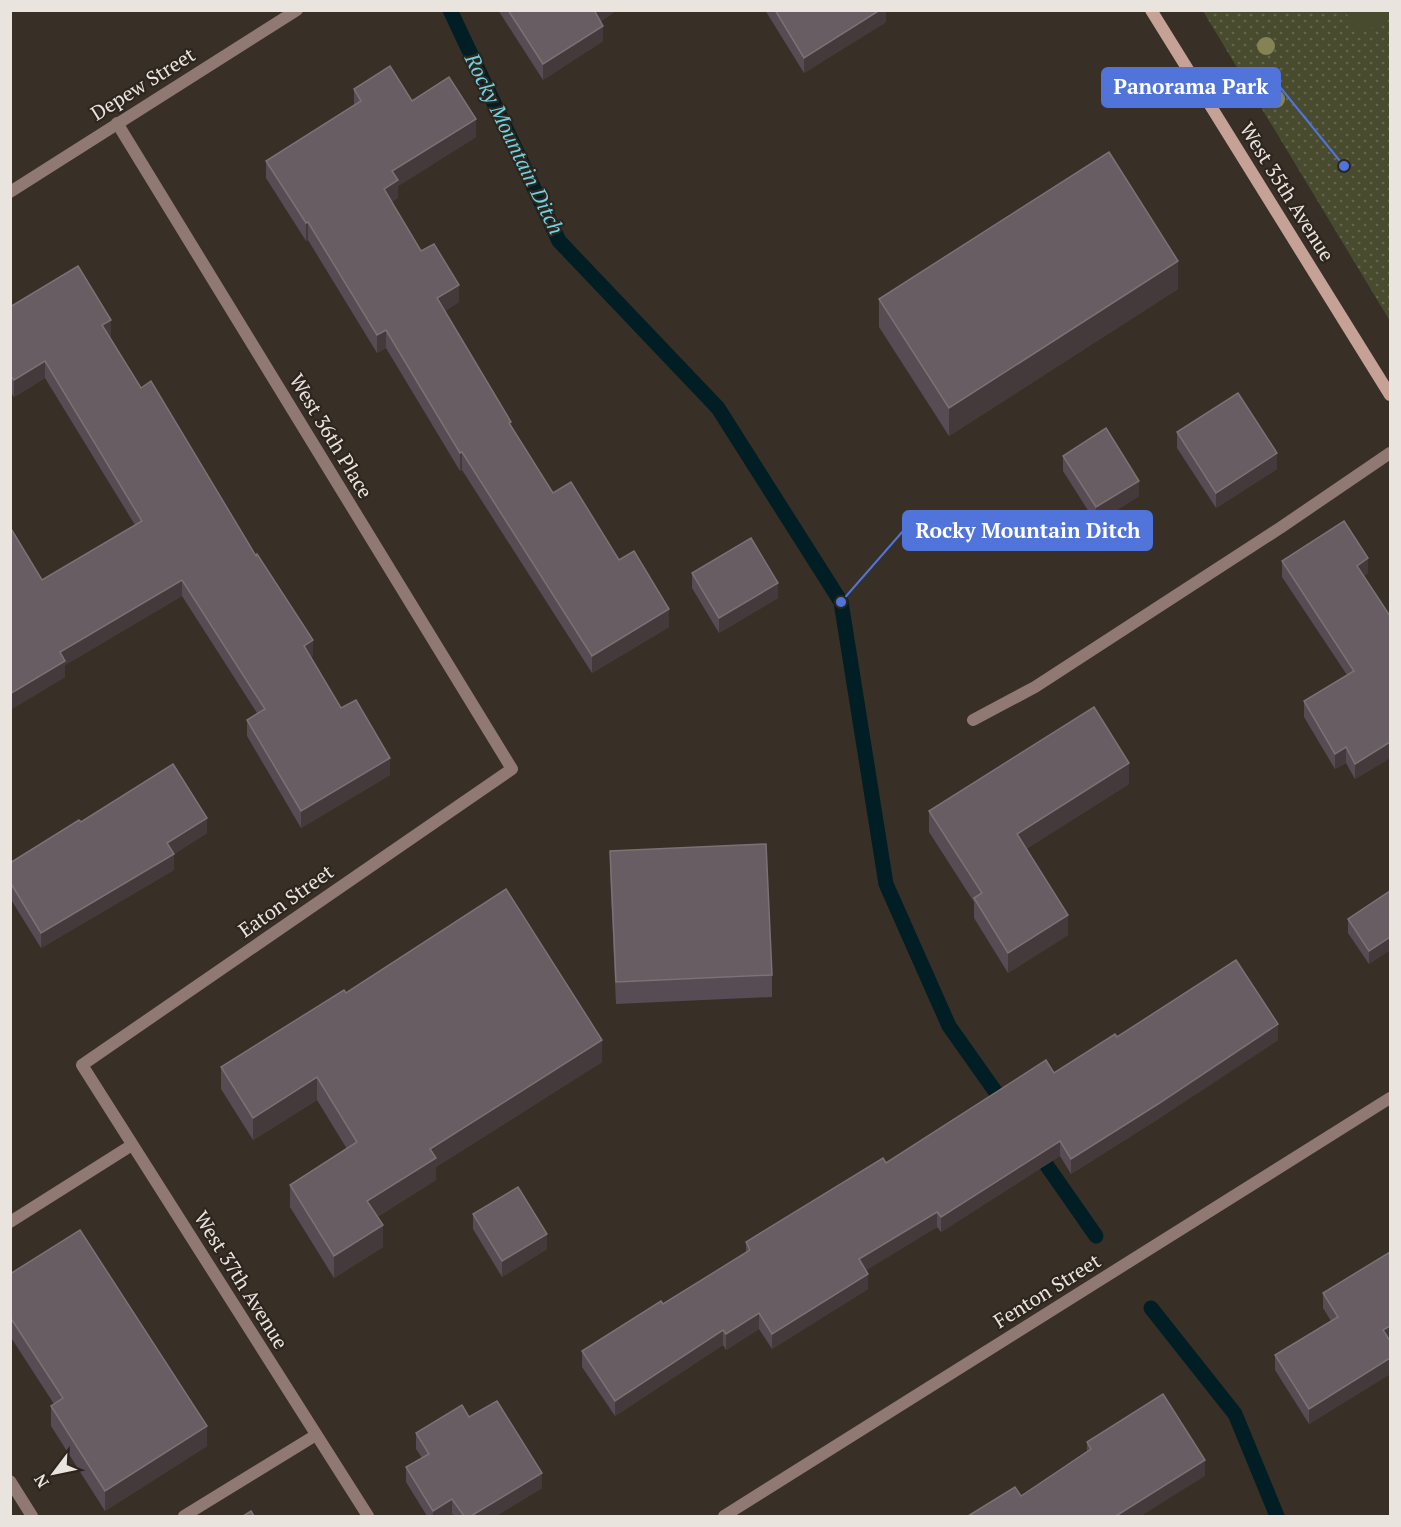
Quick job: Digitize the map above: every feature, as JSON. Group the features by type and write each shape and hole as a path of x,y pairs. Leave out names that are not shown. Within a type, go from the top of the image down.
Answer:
{"street":[{"name":"Depew Street","path":"10,192 297,10"},
{"name":"West 35th Avenue","path":"1151,10 1390,395"},
{"name":"West 36th Place","path":"117,123 512,769"},
{"path":"974,720 1035,687 1280,528 1390,453"},
{"name":"Eaton Street","path":"82,1065 512,769"},
{"name":"West 37th Avenue","path":"82,1065 368,1516"},
{"name":"Fenton Street","path":"724,1516 1390,1098"},
{"path":"10,1222 132,1145"},
{"path":"184,1516 316,1435"},
{"path":"10,1480 32,1516"}],"green space":[{"path":"1203,11 1390,11 1390,321"},
{"path":"1345,11 1390,11 1390,16 1360,35"}],"building":[{"path":"508,10 594,10 603,26 543,64"},
{"path":"775,10 880,10 804,58"},
{"path":"390,66 412,101 449,77 476,119 392,171 398,180 384,189 421,251 434,244 459,285 437,298 511,422 509,423 553,493 571,482 619,560 634,551 669,609 592,656 462,452 460,453 386,330 377,335 308,222 306,223 266,161 361,101 354,89"},
{"path":"1109,152 1178,261 949,408 879,299"},
{"path":"78,266 111,320 102,325 141,388 151,381 256,556 257,554 313,640 304,646 341,708 356,700 390,758 301,811 247,720 265,709 182,580 60,652 65,661 10,694 10,527 42,580 142,521 45,361 14,380 10,375 10,307"},
{"path":"1238,393 1277,453 1216,493 1177,432"},
{"path":"1106,428 1139,481 1096,507 1063,456"},
{"path":"1344,521 1368,558 1357,566 1390,616 1390,742 1355,764 1346,747 1335,754 1304,701 1354,671 1282,561"},
{"path":"751,538 778,583 719,618 692,573"},
{"path":"1094,707 1129,763 1017,834 1068,915 1008,953 974,898 982,893 929,811"},
{"path":"173,764 207,818 167,843 174,854 41,933 10,882 10,863 79,820 81,822"},
{"path":"766,844 772,975 616,982 610,851"},
{"path":"506,889 602,1040 430,1149 436,1158 367,1201 383,1225 334,1256 290,1185 357,1142 317,1077 253,1118 221,1067 344,990 346,993"},
{"path":"1390,891 1390,937 1369,951 1348,919"},
{"path":"1236,960 1278,1024 1071,1159 1060,1141 941,1217 937,1212 859,1259 868,1274 772,1334 759,1313 726,1334 723,1330 615,1401 582,1351 661,1301 663,1304 750,1250 746,1242 883,1158 886,1163 1046,1060 1054,1073 1115,1034 1117,1037"},
{"path":"518,1187 547,1234 502,1261 473,1214"},
{"path":"80,1230 207,1426 105,1491 51,1406 63,1398 10,1317 10,1274"},
{"path":"1390,1252 1390,1326 1383,1330 1390,1341 1390,1358 1309,1409 1275,1355 1338,1317 1323,1293"},
{"path":"1163,1394 1205,1460 1116,1516 968,1516 1015,1487 1021,1496 1091,1449 1087,1442"},
{"path":"497,1401 542,1473 471,1516 464,1516 452,1499 433,1511 406,1467 429,1454 416,1433 462,1405 469,1417"},
{"path":"251,1511 254,1516 243,1516"}],"waterway":[{"name":"Rocky Mountain Ditch","path":"450,10 559,241 718,408 841,602 886,884 949,1026 1007,1108"},
{"name":"Rocky Mountain Ditch","path":"1036,1150 1096,1236"},
{"name":"Rocky Mountain Ditch","path":"1151,1308 1235,1414 1277,1516"}],"place":[{"name":"Panorama Park","path":"1344,166"},
{"name":"Rocky Mountain Ditch","path":"841,602"}]}
